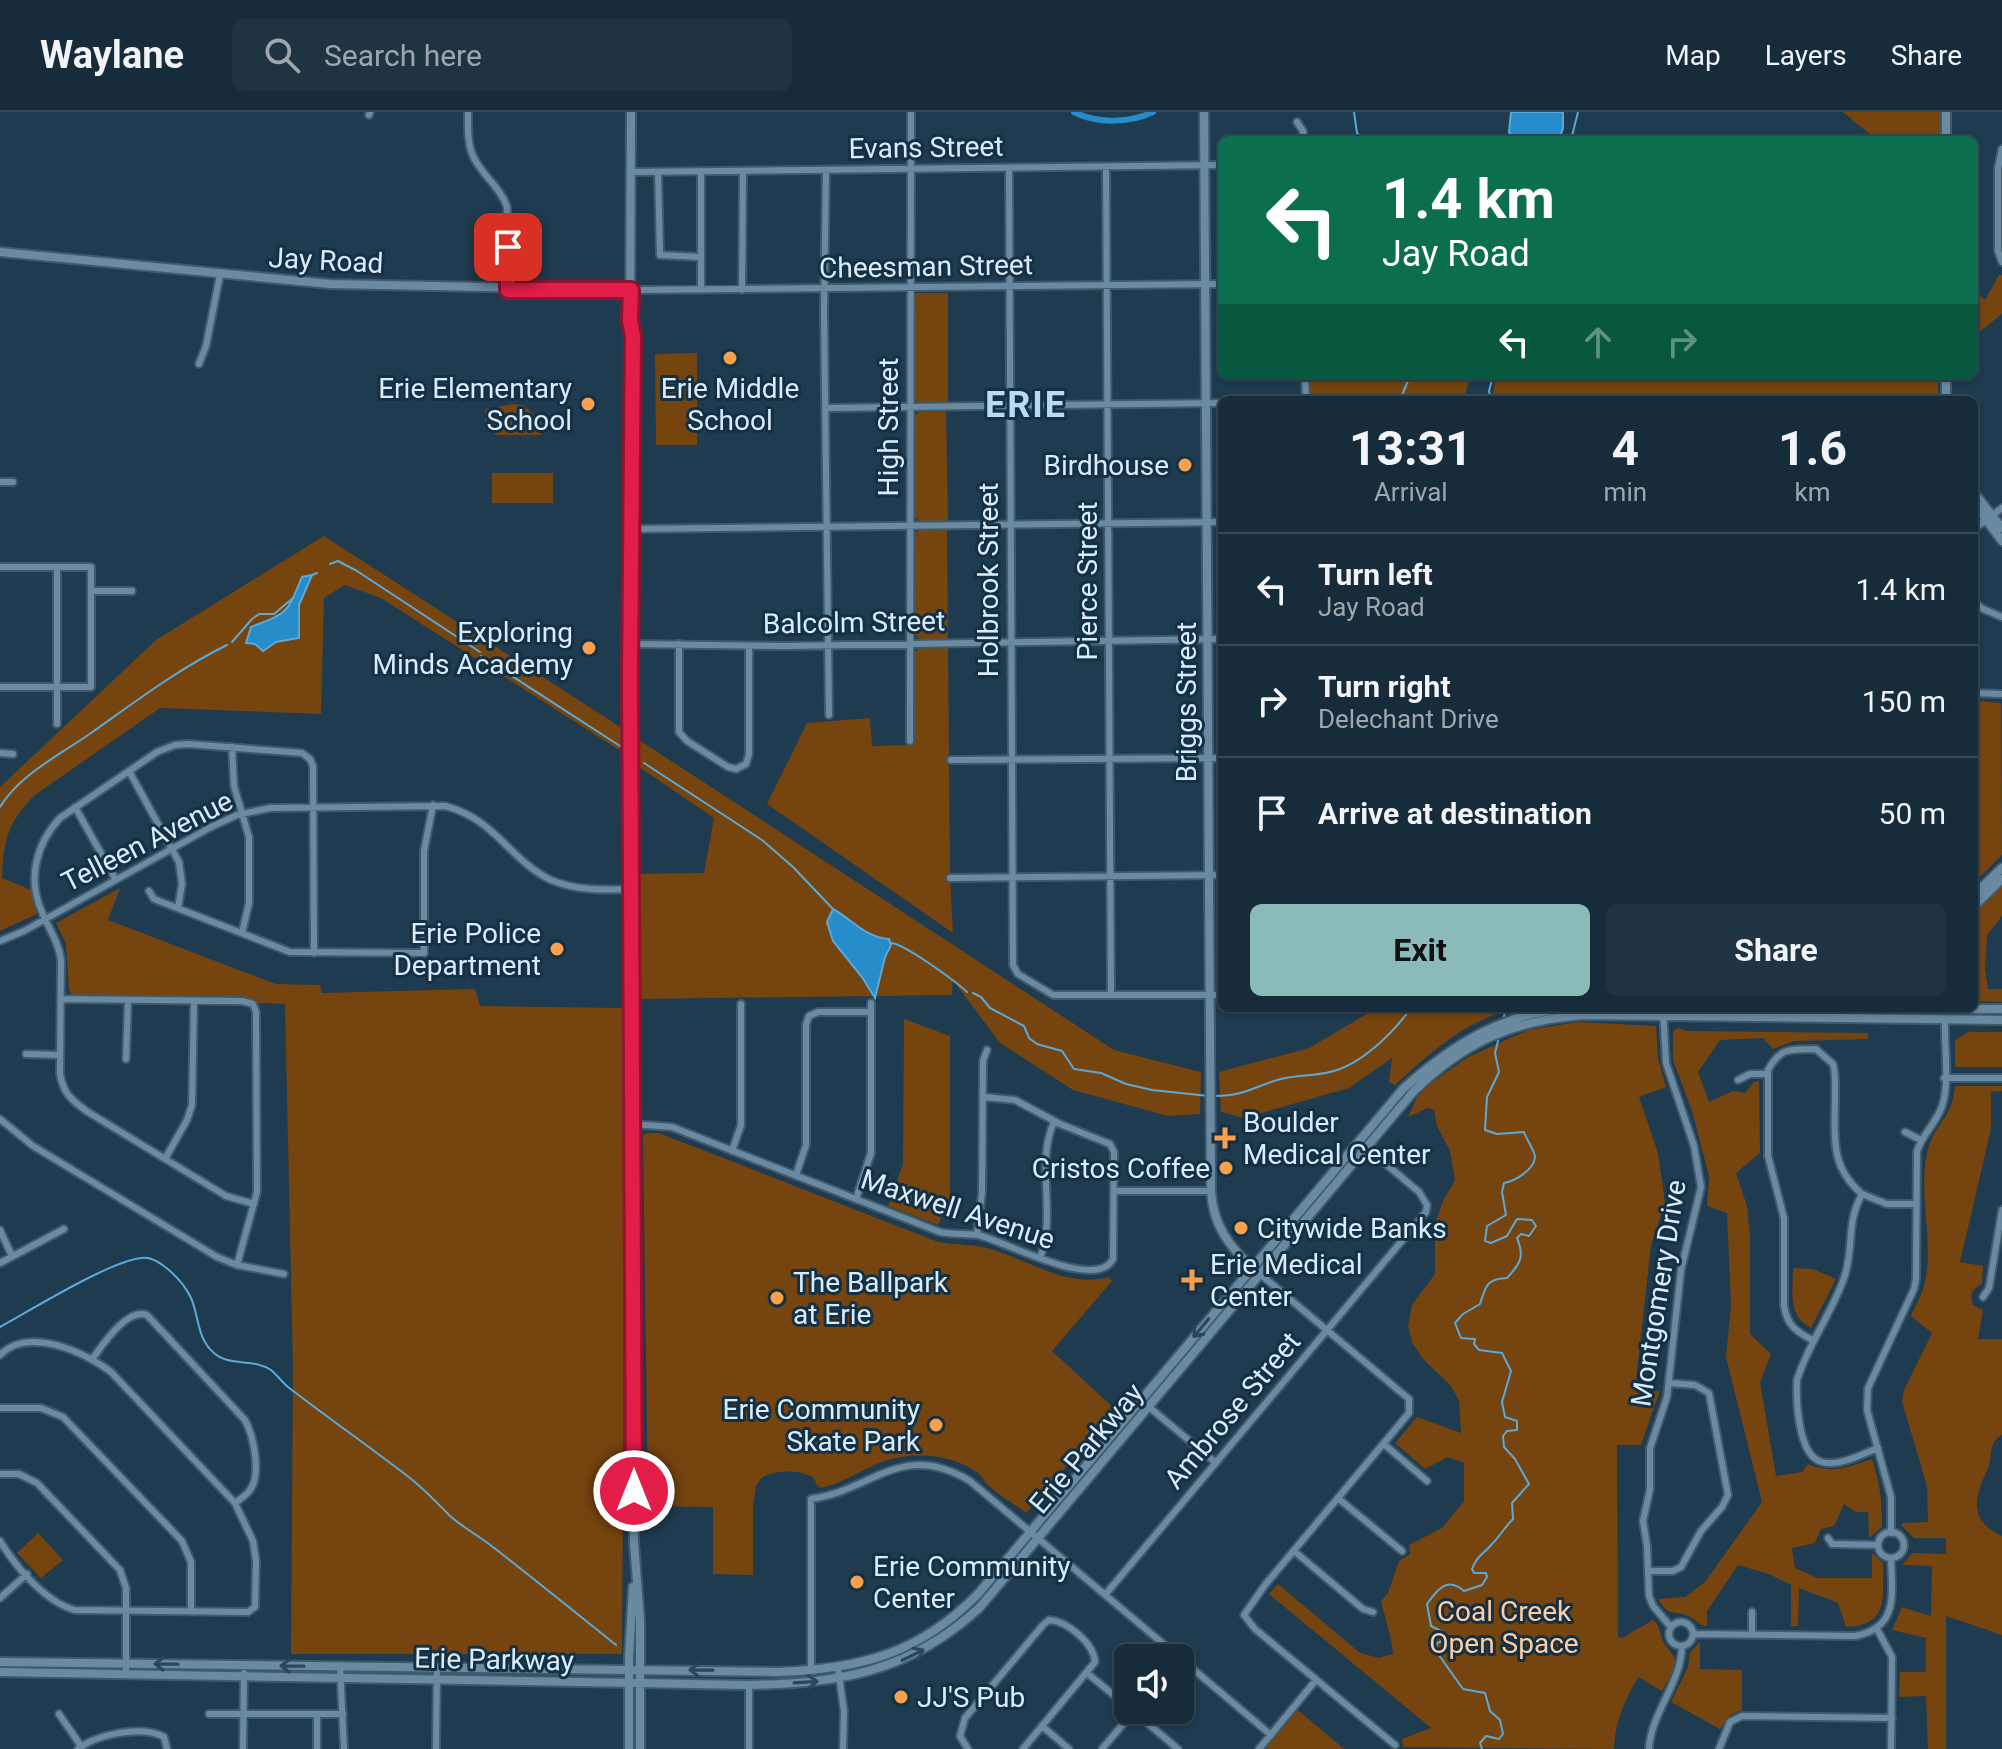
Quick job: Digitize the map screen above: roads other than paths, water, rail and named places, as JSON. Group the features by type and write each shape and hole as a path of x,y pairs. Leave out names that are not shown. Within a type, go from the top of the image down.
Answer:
{"main road":[{"path":"631,112 628,489 631,501 635,1566 640,1749"},
{"name":"Briggs Street","path":"1204,112 1211,1191 1215,1217 1226,1240 1260,1274"},
{"path":"1946,112 1946,136"},
{"name":"Jay Road","path":"0,250 21,255 220,275 358,285 631,290"},
{"path":"1978,500 2002,541"},
{"path":"1978,507 2002,528"},
{"path":"1978,897 2002,868"},
{"path":"1978,899 2002,879"},
{"path":"1978,1009 2002,1009"},
{"name":"Erie Parkway","path":"1534,1017 1554,1012"},
{"path":"1943,1012 1945,1021"},
{"path":"1945,1021 1947,1012"},
{"name":"Erie Parkway","path":"0,1662 811,1671 838,1669 888,1655 943,1625 978,1594 1403,1089 1439,1057 1514,1018 1663,1013 2002,1020"},
{"name":"Erie Parkway","path":"0,1672 749,1685 839,1679 897,1663 946,1636 980,1607 1413,1092 1470,1042"},
{"path":"629,1749 628,1683 635,1566"}],"street":[{"path":"468,112 469,140 474,159 507,207 508,290"},
{"name":"High Street","path":"910,741 911,112"},
{"path":"1297,122 1303,136"},
{"path":"2002,149 1998,168 1998,251 2002,262"},
{"name":"Evans Street","path":"631,172 1218,165"},
{"name":"Pierce Street","path":"1106,167 1111,995"},
{"name":"Holbrook Street","path":"1009,168 1013,965 1018,974 1055,995 1111,995"},
{"path":"826,170 829,715"},
{"path":"701,171 701,290"},
{"path":"742,290 743,171"},
{"path":"658,172 660,255 701,257"},
{"path":"199,364 206,346 220,275"},
{"name":"Cheesman Street","path":"631,290 1218,284"},
{"path":"826,408 1218,403"},
{"path":"0,482 13,482"},
{"path":"1978,526 2002,508"},
{"path":"631,529 1218,522"},
{"path":"0,567 91,567 91,687 0,687"},
{"path":"57,567 57,724"},
{"path":"91,591 132,591"},
{"path":"1978,605 2002,617"},
{"name":"Balcolm Street","path":"631,644 749,646 1218,639"},
{"path":"679,644 679,732 687,741 736,769 746,764 749,754 749,646"},
{"path":"1978,693 2002,694"},
{"path":"254,1204 226,1196 165,1159 71,1100 62,1087 60,951 37,895 35,864 38,849 46,833 75,807 157,752 175,745 306,755 313,766 314,953"},
{"path":"232,747 232,773 249,837 247,920 242,933"},
{"path":"0,753 13,754"},
{"path":"951,760 1218,758"},
{"path":"129,771 173,849 181,874 178,908"},
{"path":"149,891 154,899 280,950 424,953 424,851 433,805"},
{"name":"Telleen Avenue","path":"0,941 242,814 270,808 433,805 461,811 488,826 533,869 549,879 581,889 631,889"},
{"path":"75,807 116,880"},
{"path":"950,878 1218,875"},
{"path":"1111,995 1218,995"},
{"path":"61,999 242,1001 253,1004 256,1012 257,1192 237,1265"},
{"path":"126,1059 128,1000"},
{"path":"165,1159 192,1105 194,1001"},
{"path":"856,1199 871,1153 871,1003"},
{"path":"732,1151 741,1125 741,1004"},
{"path":"796,1175 806,1145 806,1025 809,1016 818,1012 871,1012"},
{"name":"Montgomery Drive","path":"1663,1013 1666,1063 1694,1146 1701,1187 1681,1270 1667,1397 1650,1448 1650,1489 1643,1521 1649,1596 1653,1606 1671,1627"},
{"path":"1891,1533 1891,1497 1867,1410 1868,1388 1914,1289 1917,1268 1917,1151 1945,1098 1945,1021"},
{"path":"1814,1341 1791,1326 1785,1314 1784,1218 1768,1151 1768,1074 1774,1058 1786,1050 1816,1049 1829,1058 1835,1070 1835,1148 1849,1183 1862,1194 1887,1204 1917,1204"},
{"path":"977,1235 982,1193 983,1061 987,1050"},
{"path":"26,1054 60,1055"},
{"path":"1738,1080 1750,1074 1768,1074"},
{"path":"1944,1078 2002,1078"},
{"path":"983,1097 1015,1100 1054,1122 1110,1144 1114,1152 1114,1191 1211,1191"},
{"path":"0,1119 33,1146 197,1246 237,1265 284,1274"},
{"path":"1040,1258 1046,1240 1047,1142 1054,1122"},
{"name":"Maxwell Avenue","path":"632,1124 672,1127 940,1232 977,1235 1072,1269 1103,1269 1110,1265 1113,1259 1114,1191"},
{"path":"1905,1132 1921,1140"},
{"name":"Ambrose Street","path":"1105,1595 1426,1212 1427,1205 1419,1192 1367,1148"},
{"path":"1862,1194 1851,1220 1850,1260 1800,1371 1796,1393 1808,1452 1819,1461 1835,1463 1878,1448"},
{"path":"1983,1297 1989,1288 2002,1210"},
{"path":"0,1263 64,1229"},
{"path":"0,1230 12,1256"},
{"path":"1260,1274 1409,1399 1411,1406 1385,1445 1244,1615 1255,1629 1395,1745"},
{"path":"93,1358 105,1340 132,1316 140,1313 147,1315 251,1430 255,1478 250,1491 235,1503"},
{"path":"0,1355 14,1346 29,1343 58,1345 93,1358 111,1372 235,1503 253,1541 257,1575 254,1610 75,1610 53,1600 0,1541"},
{"path":"1648,1571 1673,1571 1681,1567 1701,1531 1722,1507 1728,1495 1709,1393 1695,1385 1669,1383"},
{"path":"1149,1407 1216,1463"},
{"path":"0,1408 41,1408 63,1417 182,1541 191,1562 191,1611"},
{"path":"1385,1445 1427,1481"},
{"path":"811,1671 811,1499 849,1489 893,1468 913,1465 933,1467 970,1481 1163,1644"},
{"path":"0,1474 19,1474 37,1483 120,1570 126,1588 126,1674"},
{"path":"1339,1499 1402,1551"},
{"path":"1891,1533 1899,1535 1903,1546 1899,1555 1891,1558 1880,1553 1878,1545 1882,1536 1891,1533"},
{"path":"1828,1538 1832,1544 1878,1545"},
{"path":"1294,1551 1363,1609 1373,1612"},
{"path":"1693,1634 1855,1636 1877,1629 1885,1621 1891,1607 1891,1558"},
{"path":"0,1598 27,1574"},
{"path":"1752,1612 1754,1635"},
{"path":"968,1749 960,1736 965,1718 1046,1622 1060,1622 1093,1649 1095,1662 1023,1749"},
{"path":"1683,1622 1690,1626 1693,1634 1691,1641 1682,1646 1674,1644 1669,1638 1671,1627 1683,1622"},
{"path":"1877,1629 1892,1657 1891,1749"},
{"path":"1649,1749 1653,1725 1681,1667 1682,1646"},
{"path":"243,1749 244,1665"},
{"path":"340,1666 344,1749"},
{"path":"436,1749 437,1667"},
{"path":"838,1669 844,1711 843,1749"},
{"path":"1194,1671 1271,1735"},
{"path":"1087,1673 1114,1695"},
{"path":"1259,1749 1316,1680"},
{"path":"749,1685 749,1749"},
{"path":"59,1714 79,1748 115,1733 157,1733 164,1737 167,1749"},
{"path":"209,1714 343,1714"},
{"path":"317,1716 317,1749"},
{"path":"1719,1749 1730,1722 1742,1716 1892,1718"},
{"path":"1102,1749 1121,1724"},
{"path":"1149,1724 1178,1749"},
{"path":"1042,1726 1069,1749"}],"water":[{"path":"1511,112 1563,112 1560,136 1511,136"},
{"path":"312,575 299,605 299,638 276,642 263,651 255,644 246,643 251,627 285,611 302,577"},
{"path":"833,909 866,932 889,939 891,945 875,998 833,941 827,922"}],"waterway":[{"path":"1074,112 1093,119 1114,121 1153,112"},
{"path":"1354,112 1357,133 1360,136"},
{"path":"1572,136 1578,112"},
{"path":"1402,396 1408,380"},
{"path":"1490,396 1492,380"},
{"path":"330,564 338,561 357,571 480,652"},
{"path":"312,575 317,573"},
{"path":"232,642 252,619 259,614 274,614 293,598"},
{"path":"0,807 8,795 41,766 174,675 227,645"},
{"path":"481,656 620,746"},
{"path":"644,763 762,840 833,909"},
{"path":"891,943 918,956 967,992"},
{"path":"973,993 990,1008 1024,1026 1029,1038 1037,1044 1062,1051 1074,1069 1101,1073 1126,1084 1152,1090 1209,1096"},
{"path":"1215,1096 1342,1068 1375,1047 1408,1012"},
{"path":"1503,1019 1506,1012"},
{"path":"1482,1749 1480,1743 1486,1736 1499,1739 1503,1734 1500,1720 1490,1711 1485,1693 1463,1689 1436,1651 1437,1643 1447,1639 1443,1632 1431,1626 1427,1604 1447,1585 1464,1591 1482,1585 1486,1573 1474,1573 1474,1564 1513,1519 1512,1503 1529,1484 1504,1447 1503,1436 1507,1431 1517,1430 1517,1421 1505,1417 1502,1402 1511,1371 1502,1353 1479,1350 1474,1344 1475,1339 1461,1338 1455,1323 1480,1304 1491,1282 1507,1278 1521,1255 1517,1238 1521,1234 1529,1236 1536,1226 1532,1220 1517,1219 1507,1236 1491,1243 1485,1241 1487,1226 1506,1215 1502,1192 1504,1183 1523,1174 1535,1157 1524,1132 1497,1134 1485,1130 1487,1097 1499,1072 1495,1053 1499,1037"},
{"path":"0,1327 74,1285 117,1265 135,1259 156,1261 187,1290 201,1334 214,1353 227,1360 257,1364 271,1370 288,1387 410,1478 454,1519 616,1645"}],"place":[{"name":"Erie Middle School","path":"730,358"},
{"name":"Erie Elementary School","path":"588,404"},
{"name":"Birdhouse","path":"1185,465"},
{"name":"Exploring Minds Academy","path":"589,648"},
{"name":"Erie Police Department","path":"557,949"},
{"name":"Boulder Medical Center","path":"1225,1138"},
{"name":"Cristos Coffee","path":"1226,1168"},
{"name":"Citywide Banks","path":"1241,1228"},
{"name":"Erie Medical Center","path":"1192,1280"},
{"name":"The Ballpark at Erie","path":"777,1298"},
{"name":"Erie Community Skate Park","path":"936,1425"},
{"name":"Erie Community Center","path":"857,1582"},
{"name":"JJ'S Pub","path":"901,1697"}],"district":[{"name":"ERIE","path":"1026,404"}],"park label":[{"name":"Coal Creek Open Space","path":"1504,1627"}]}
